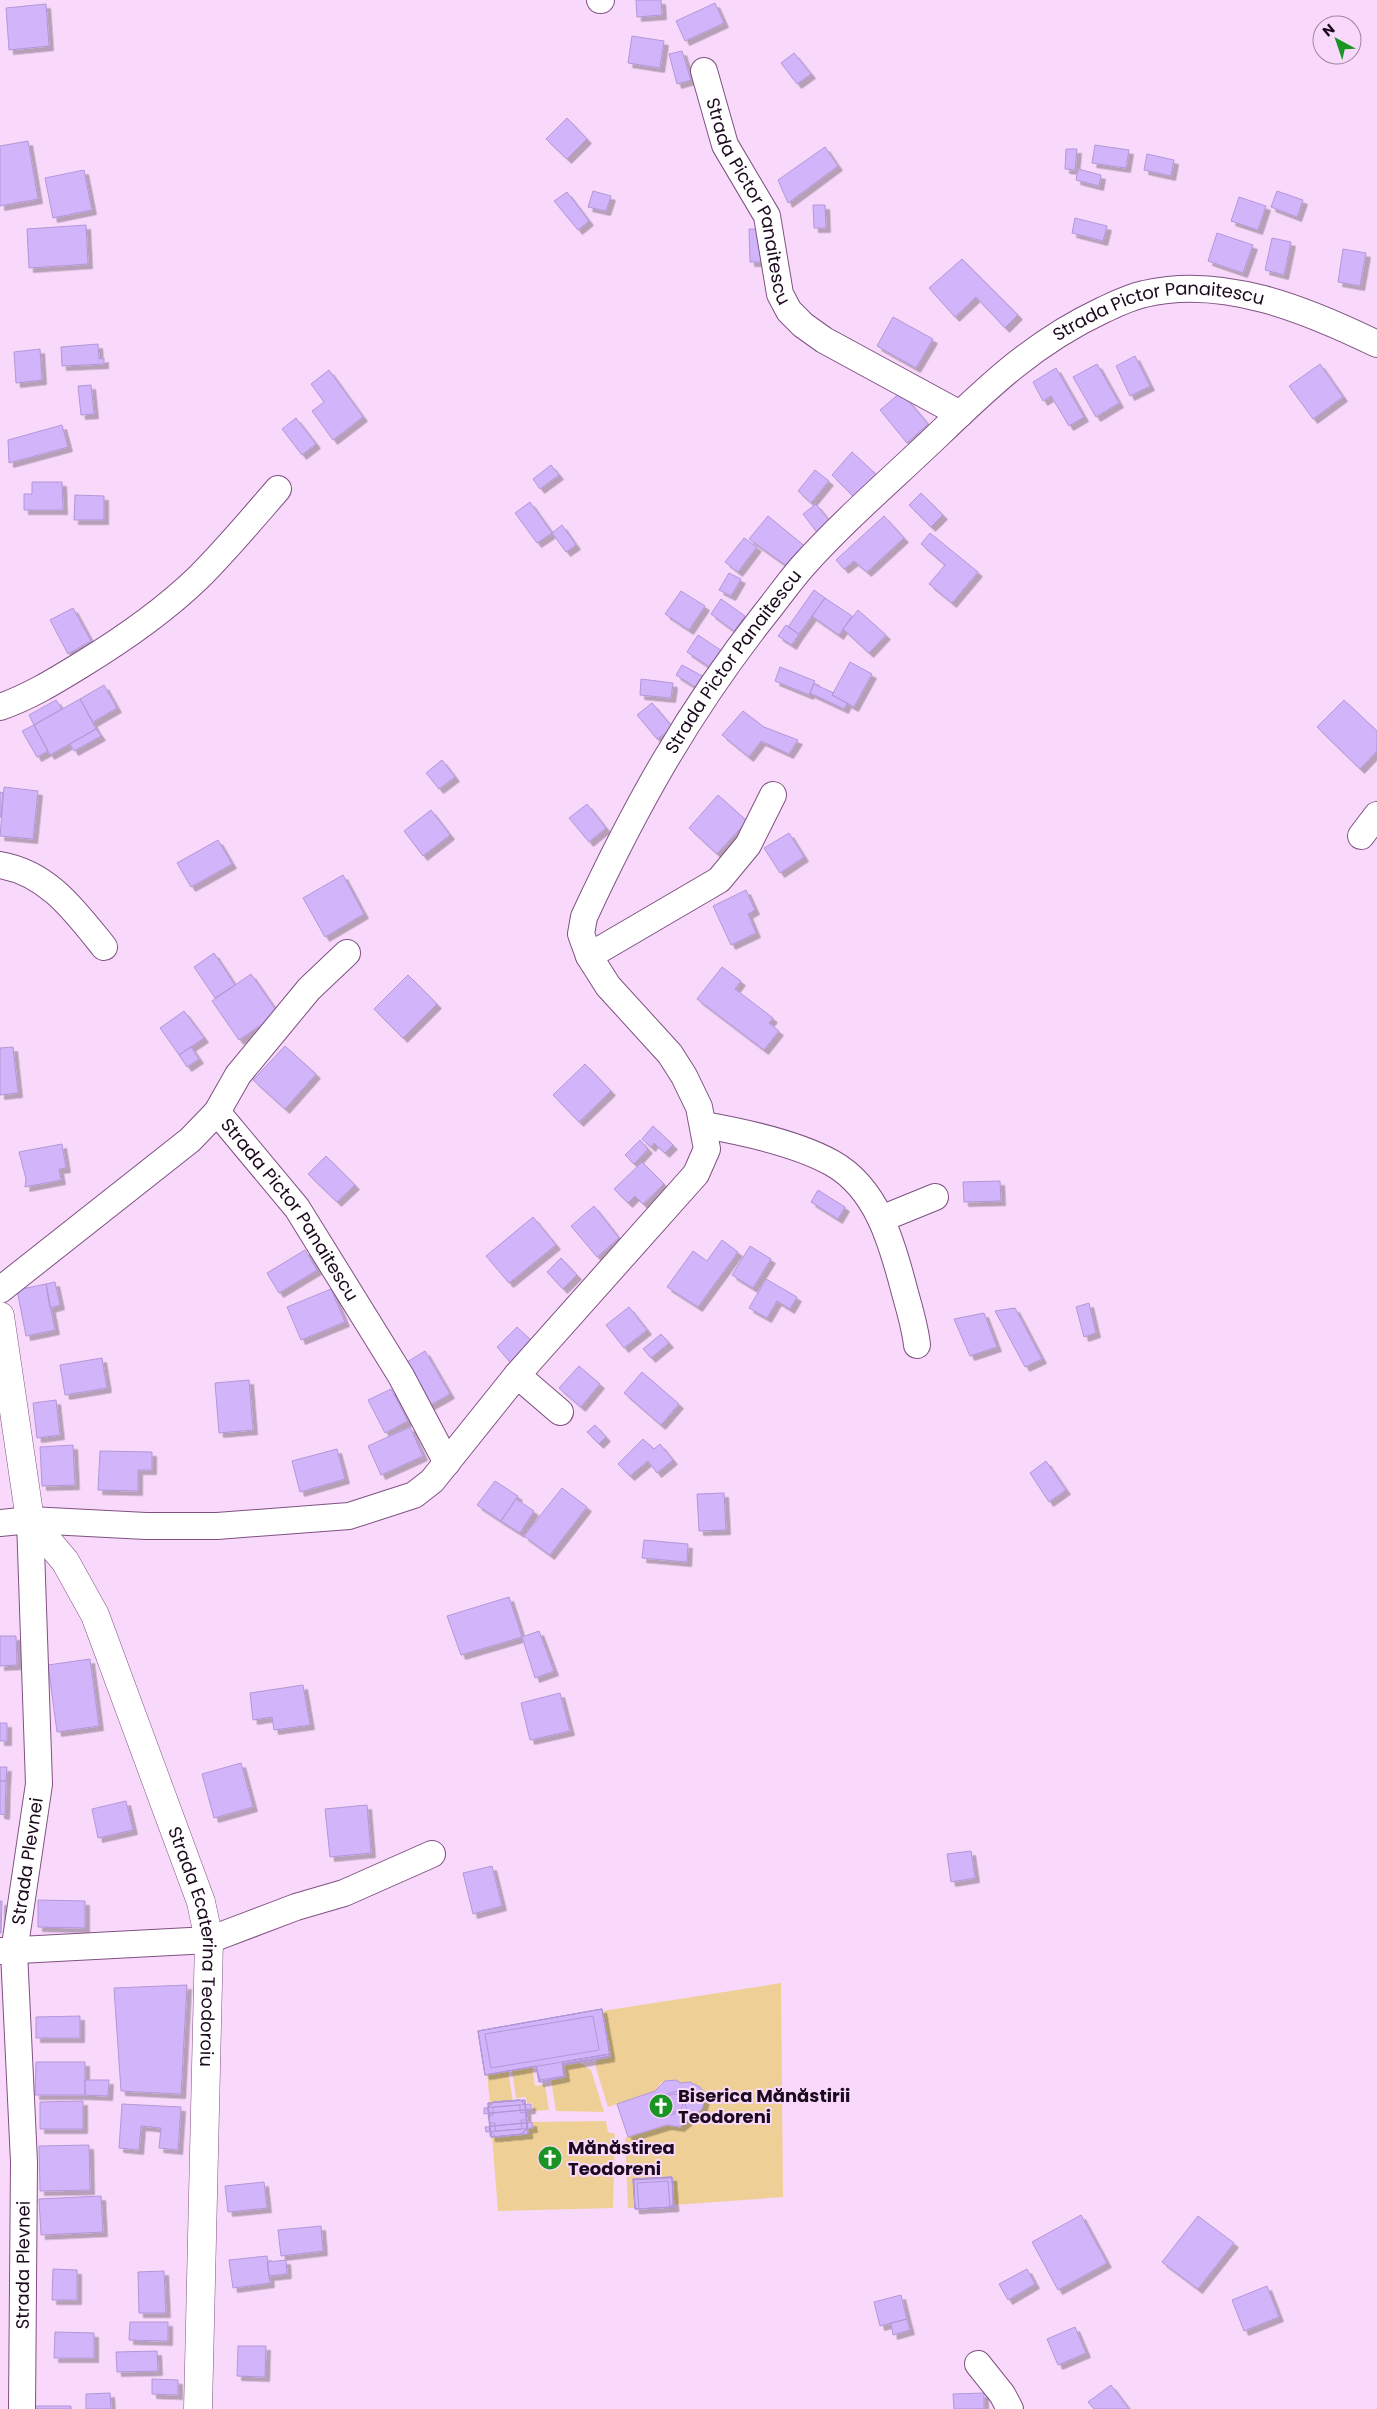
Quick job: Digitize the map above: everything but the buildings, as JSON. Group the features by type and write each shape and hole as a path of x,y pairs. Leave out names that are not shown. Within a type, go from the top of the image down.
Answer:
{"street":[{"name":"Strada Pictor Panaitescu","path":"704,72 725,145 767,216 780,294 790,311 803,326 824,340 960,414"},
{"name":"Strada Pictor Panaitescu","path":"30,1520 146,1526 217,1526 349,1516 414,1496 432,1481 517,1375 696,1174 706,1149 704,1125 699,1107 684,1076 670,1054 608,986 589,956 581,934 584,917 641,802 678,736 717,677 801,568 852,515 1001,376 1042,344 1076,324 1142,294 1179,288 1247,294 1311,316 1377,344"},
{"path":"0,707 19,701 63,676 115,644 159,611 198,578 230,545 278,489"},
{"path":"589,956 719,880 748,846 773,795"},
{"path":"1361,836 1377,815"},
{"path":"0,865 12,867 36,876 60,895 104,947"},
{"name":"Strada Pictor Panaitescu","path":"347,953 309,989 238,1074 217,1112 297,1208 401,1376 447,1463"},
{"path":"0,1290 190,1140 217,1112"},
{"path":"704,1125 739,1131 776,1142 833,1163 864,1190 881,1219 894,1252 917,1345"},
{"path":"881,1219 935,1197"},
{"name":"Strada Plevnei","path":"0,1316 30,1520 39,1784 7,1952 24,2162 22,2409"},
{"path":"517,1375 560,1412"},
{"path":"0,1523 30,1520"},
{"name":"Strada Ecaterina Teodoroiu","path":"30,1520 64,1561 94,1615 201,1902 209,1940 198,2409"},
{"path":"7,1952 209,1940 296,1907 344,1893 432,1854"},
{"path":"978,2364 1002,2394 1010,2409"}],"shaded area":[{"path":"781,1983 783,2197 674,2205 672,2177 633,2179 634,2208 628,2208 625,2138 667,2125 680,2127 702,2109 705,2098 700,2087 690,2082 681,2083 670,2080 661,2083 655,2091 608,2107 596,2068 597,2059 610,2056 603,2011"},
{"path":"579,2062 591,2070 604,2112 556,2111 551,2080 565,2077 563,2065"},
{"path":"532,2066 535,2086 545,2085 549,2110 533,2111 532,2103 527,2103 526,2097 516,2098 512,2070"},
{"path":"508,2071 513,2101 490,2103 487,2074"},
{"path":"606,2121 608,2132 615,2134 613,2208 498,2211 492,2137 528,2134 527,2128 532,2127 532,2122"}],"place":[{"name":"Biserica Mănăstirii Teodoreni","path":"661,2106"},
{"name":"Mănăstirea Teodoreni","path":"550,2158"}]}
